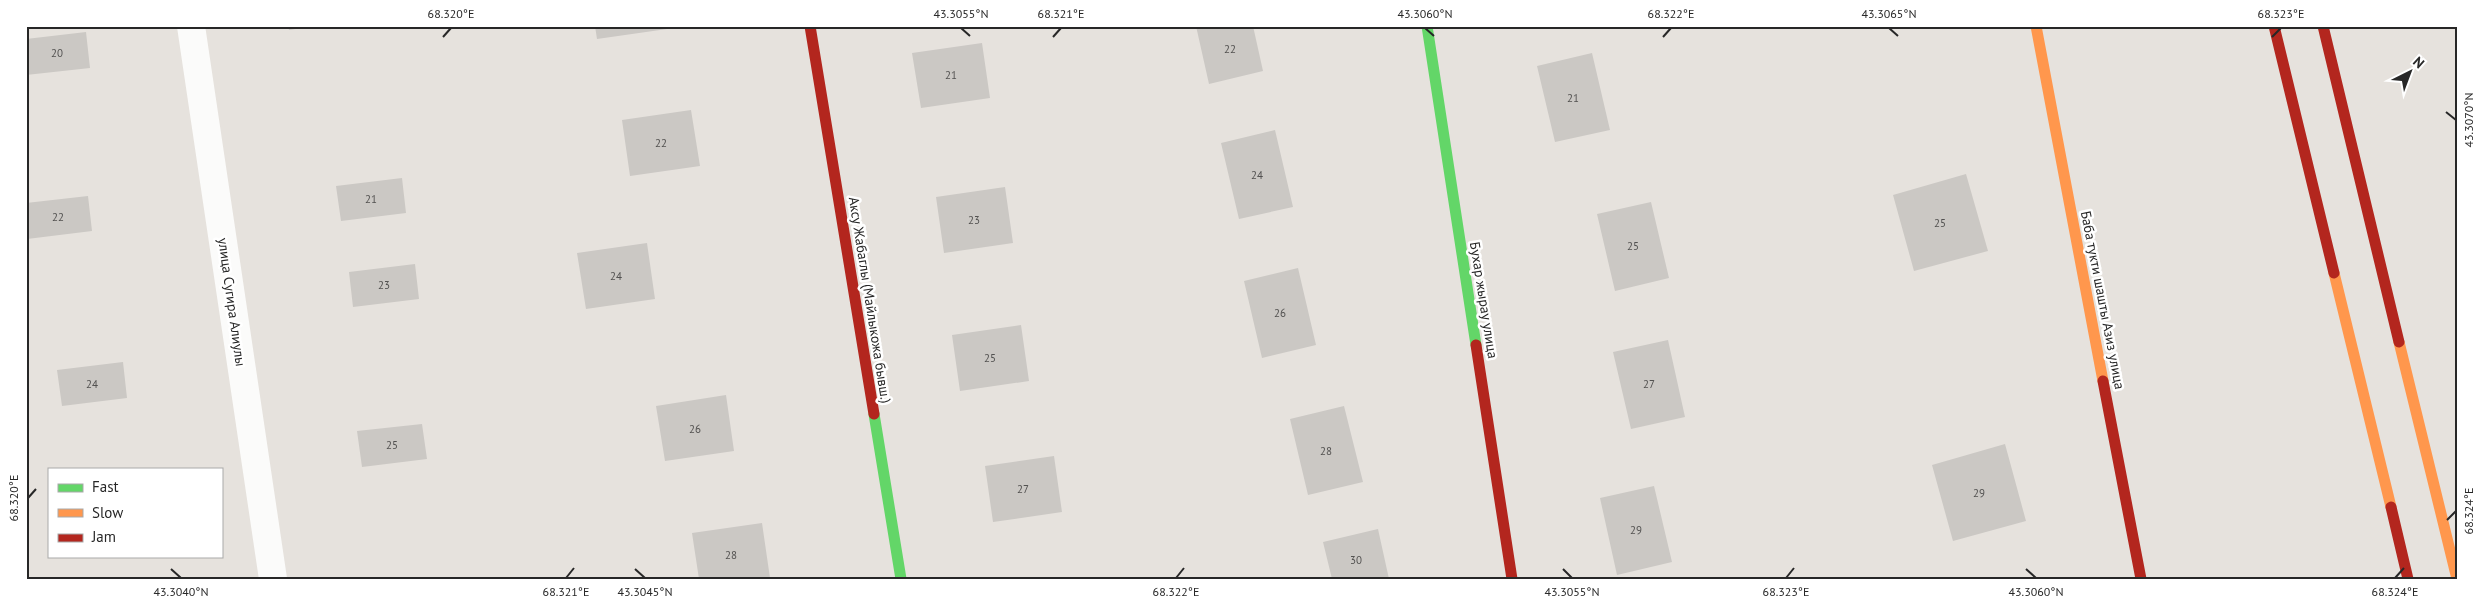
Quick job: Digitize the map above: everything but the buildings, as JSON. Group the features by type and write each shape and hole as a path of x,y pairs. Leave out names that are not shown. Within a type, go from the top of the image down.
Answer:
{"main road":[{"name":"Аксу Жабаглы (Майлыкожа бывш.)","path":"810,26 901,579"},
{"name":"Бухар жырау улица","path":"1427,26 1512,579"},
{"name":"Баба тукти шашты Азиз улица","path":"2036,26 2141,579"},
{"path":"2274,26 2408,579"},
{"path":"2323,26 2457,579"}],"street":[{"name":"улица Сугира Алиулы","path":"191,26 274,579"}],"traffic: fast":[{"path":"1427,26 1476,345"},
{"path":"874,414 901,579"}],"traffic: slow":[{"path":"2036,26 2103,381"},
{"path":"2334,273 2391,507"},
{"path":"2399,342 2457,579"}],"traffic: jam":[{"path":"810,26 874,414"},
{"path":"2274,26 2334,273"},
{"path":"2323,26 2399,342"},
{"path":"1476,345 1512,579"},
{"path":"2103,381 2141,579"},
{"path":"2391,507 2408,579"}]}
